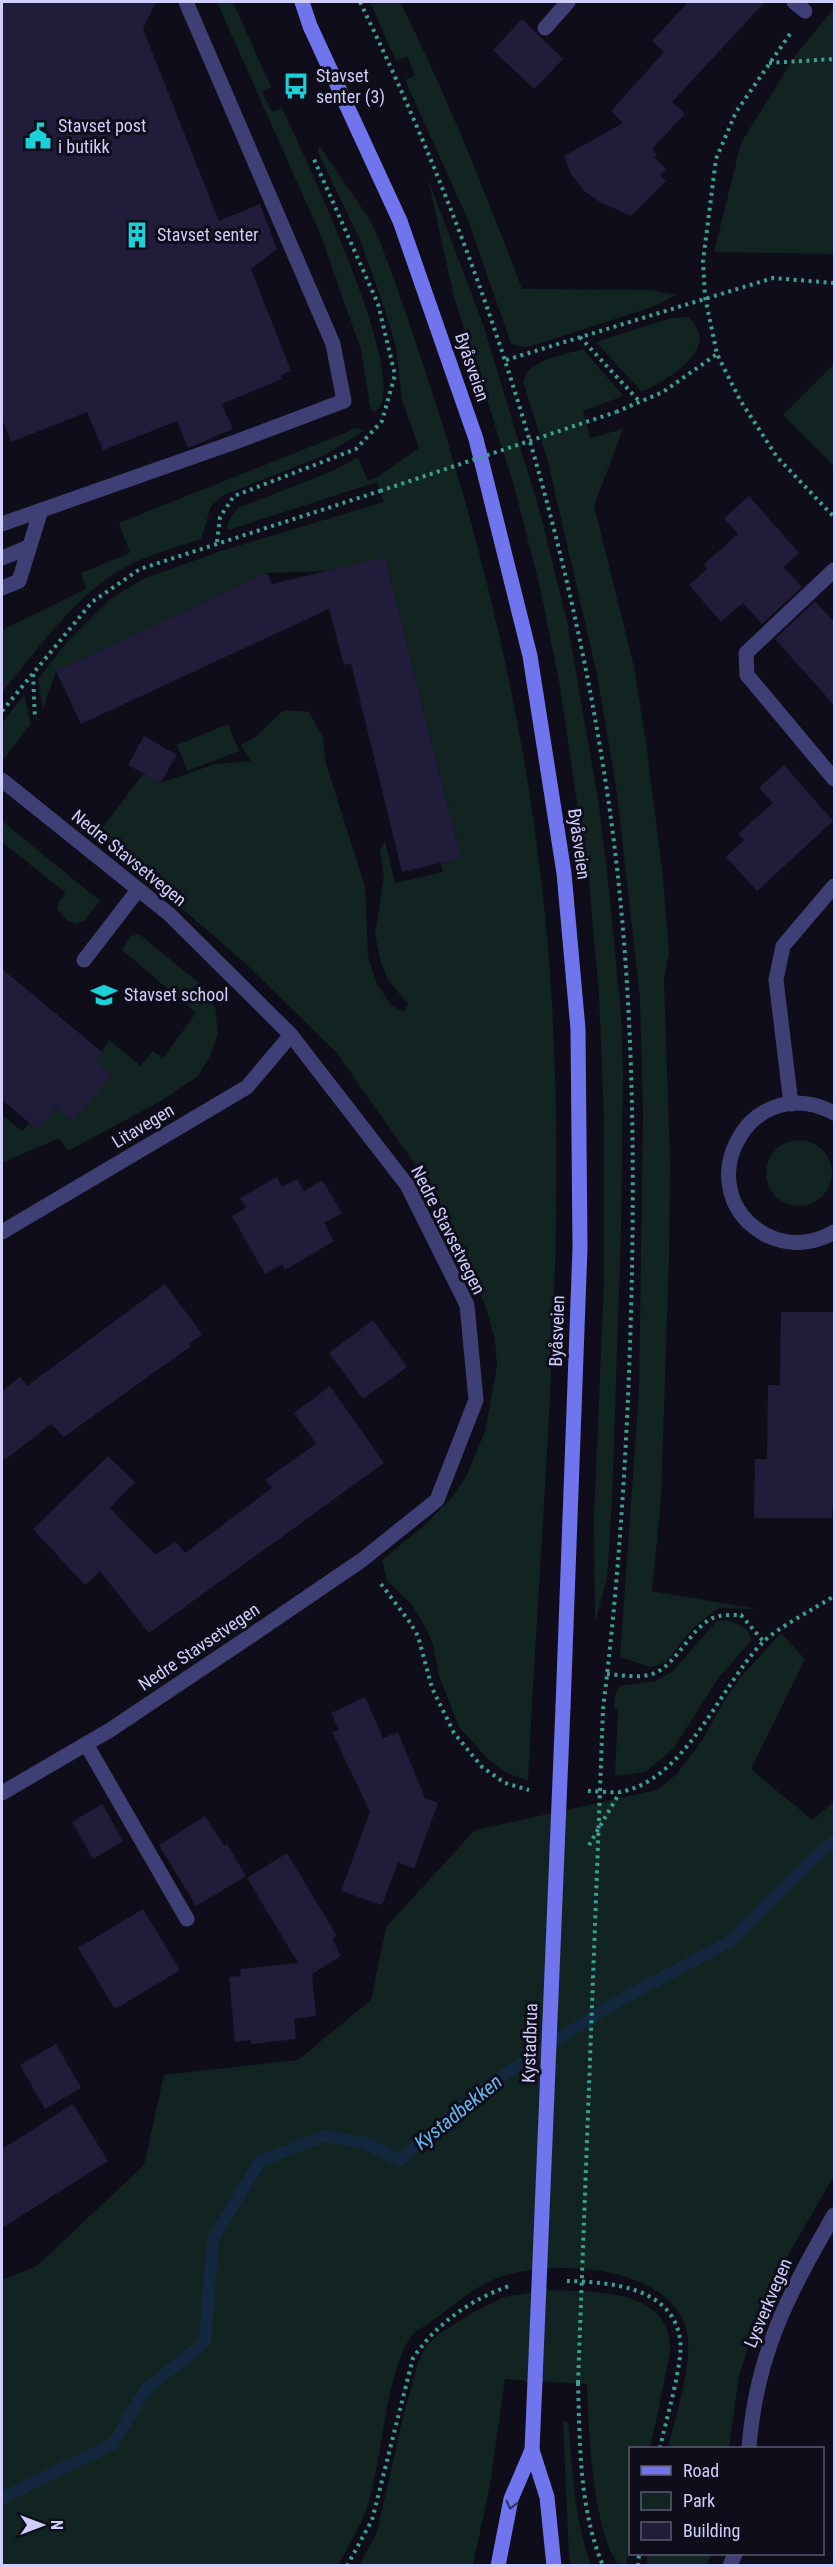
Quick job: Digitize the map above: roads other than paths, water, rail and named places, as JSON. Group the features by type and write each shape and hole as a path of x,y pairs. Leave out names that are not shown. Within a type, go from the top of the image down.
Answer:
{"main road":[{"name":"Byåsveien","path":"293,2 310,26"},
{"name":"Byåsveien","path":"302,2 310,26 400,221 476,439 530,656 564,873 578,1029 580,1248 563,1707"},
{"name":"Kystadbrua","path":"532,2450 563,1707"},
{"path":"498,2565 511,2499 532,2450"},
{"path":"532,2450 547,2497 554,2565"}],"street":[{"path":"2,524 344,401 333,344 186,2"},
{"path":"545,28 568,2"},
{"path":"2,588 19,581 40,510"},
{"path":"2,558 29,548"},
{"path":"834,570 746,653 747,675 834,779"},
{"name":"Nedre Stavsetvegen","path":"2,780 169,914 291,1035 407,1185 467,1305 476,1400 437,1500 362,1560 86,1744 2,1793"},
{"path":"791,1104 776,980 783,945 834,886"},
{"path":"84,960 138,890"},
{"name":"Litavegen","path":"2,1232 247,1086 291,1035"},
{"path":"834,1113 822,1106 800,1102 779,1105 759,1115 742,1130 732,1150 728,1173 732,1195 742,1215 759,1231 778,1240 801,1243 824,1239 834,1233"},
{"path":"86,1744 187,1919"},
{"name":"Lysverkvegen","path":"749,2447 758,2382 774,2331 800,2273 834,2215"}],"waterway":[{"name":"Kystadbekken","path":"2,2498 113,2444 145,2390 205,2342 213,2239 260,2161 325,2136 365,2143 400,2160 478,2092 611,2005 729,1942 822,1850 834,1842"}],"place":[{"name":"Stavset senter (3)","path":"296,86"},
{"name":"Stavset post i butikk","path":"38,136"},
{"name":"Stavset senter","path":"137,235"},
{"name":"Stavset school","path":"104,995"}]}
